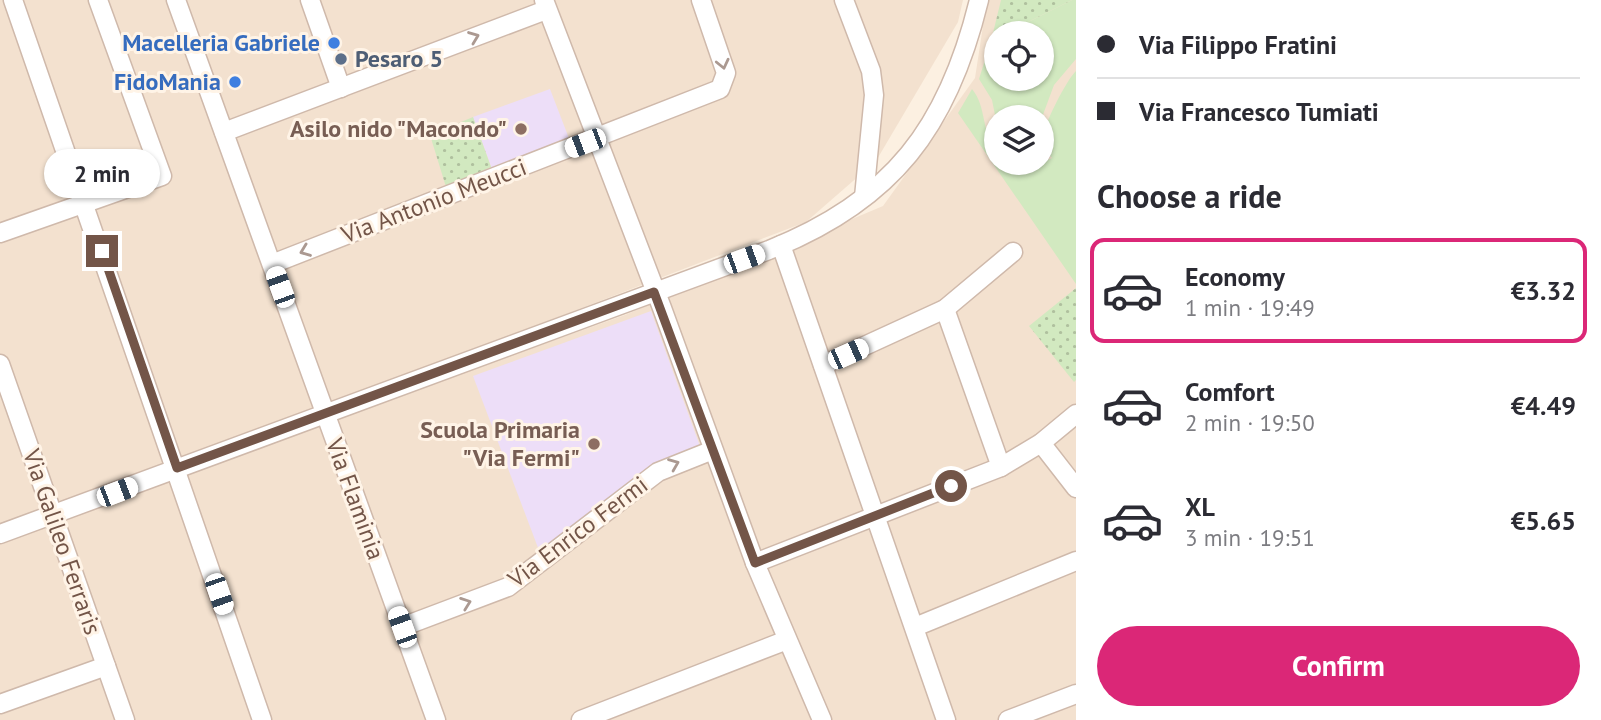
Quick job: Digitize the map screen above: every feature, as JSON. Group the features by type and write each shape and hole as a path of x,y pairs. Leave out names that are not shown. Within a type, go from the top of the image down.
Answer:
{"street":[{"path":"13,0 262,720"},
{"path":"0,233 162,176 98,0"},
{"name":"Via Flaminia","path":"176,0 402,627 432,719"},
{"path":"310,0 341,88"},
{"name":"Via Antonio Meucci","path":"272,264 720,89 725,83 723,58 701,0"},
{"path":"844,0 871,71 873,95 864,197"},
{"path":"0,534 781,245 815,229 864,197 905,162 927,132 958,70 979,0"},
{"path":"223,132 341,88 545,5 755,563 822,720"},
{"path":"781,245 946,720"},
{"path":"823,365 945,309 1013,252"},
{"path":"945,309 1001,467"},
{"name":"Via Galileo Ferraris","path":"0,365 124,720"},
{"path":"755,563 1001,467 1041,443 1076,414"},
{"path":"1041,443 1076,488"},
{"name":"Via Enrico Fermi","path":"402,627 508,587 657,472 713,450"},
{"path":"915,627 1076,561"},
{"path":"581,720 787,640"},
{"path":"0,704 106,666"},
{"path":"1008,720 1076,694"}],"shaded area":[{"path":"0,0 963,0 958,22 876,161 806,222 39,516 0,526"},
{"path":"987,0 1076,0 1076,720 0,720 0,538 625,315 883,206 975,78"},
{"name":"Asilo nido \"Macondo\"","path":"550,89 570,141 493,172 473,117"},
{"path":"651,311 701,449 540,553 473,376"}],"green space":[{"path":"1001,0 1072,0 1030,21 996,21"},
{"path":"1076,0 1076,59 1054,85 1054,21 1030,21"},
{"path":"984,63 984,87 979,79"},
{"path":"1076,71 1076,284 1001,175 1054,175 1054,109"},
{"path":"972,89 984,120 984,151 958,113"},
{"path":"986,91 1052,91 1047,105 993,105"},
{"path":"473,117 491,167 446,187 430,135"},
{"path":"1076,288 1076,380 1074,382 1029,326"}],"place":[{"name":"Macelleria Gabriele","path":"334,43"},
{"name":"Pesaro 5","path":"341,59"},
{"name":"FidoMania","path":"235,82"},
{"name":"Asilo nido \"Macondo\"","path":"521,129"},
{"name":"Scuola Primaria \"Via Fermi\"","path":"594,444"}],"route":[{"path":"102,251 177,468 654,292 755,563 951,486"}]}
